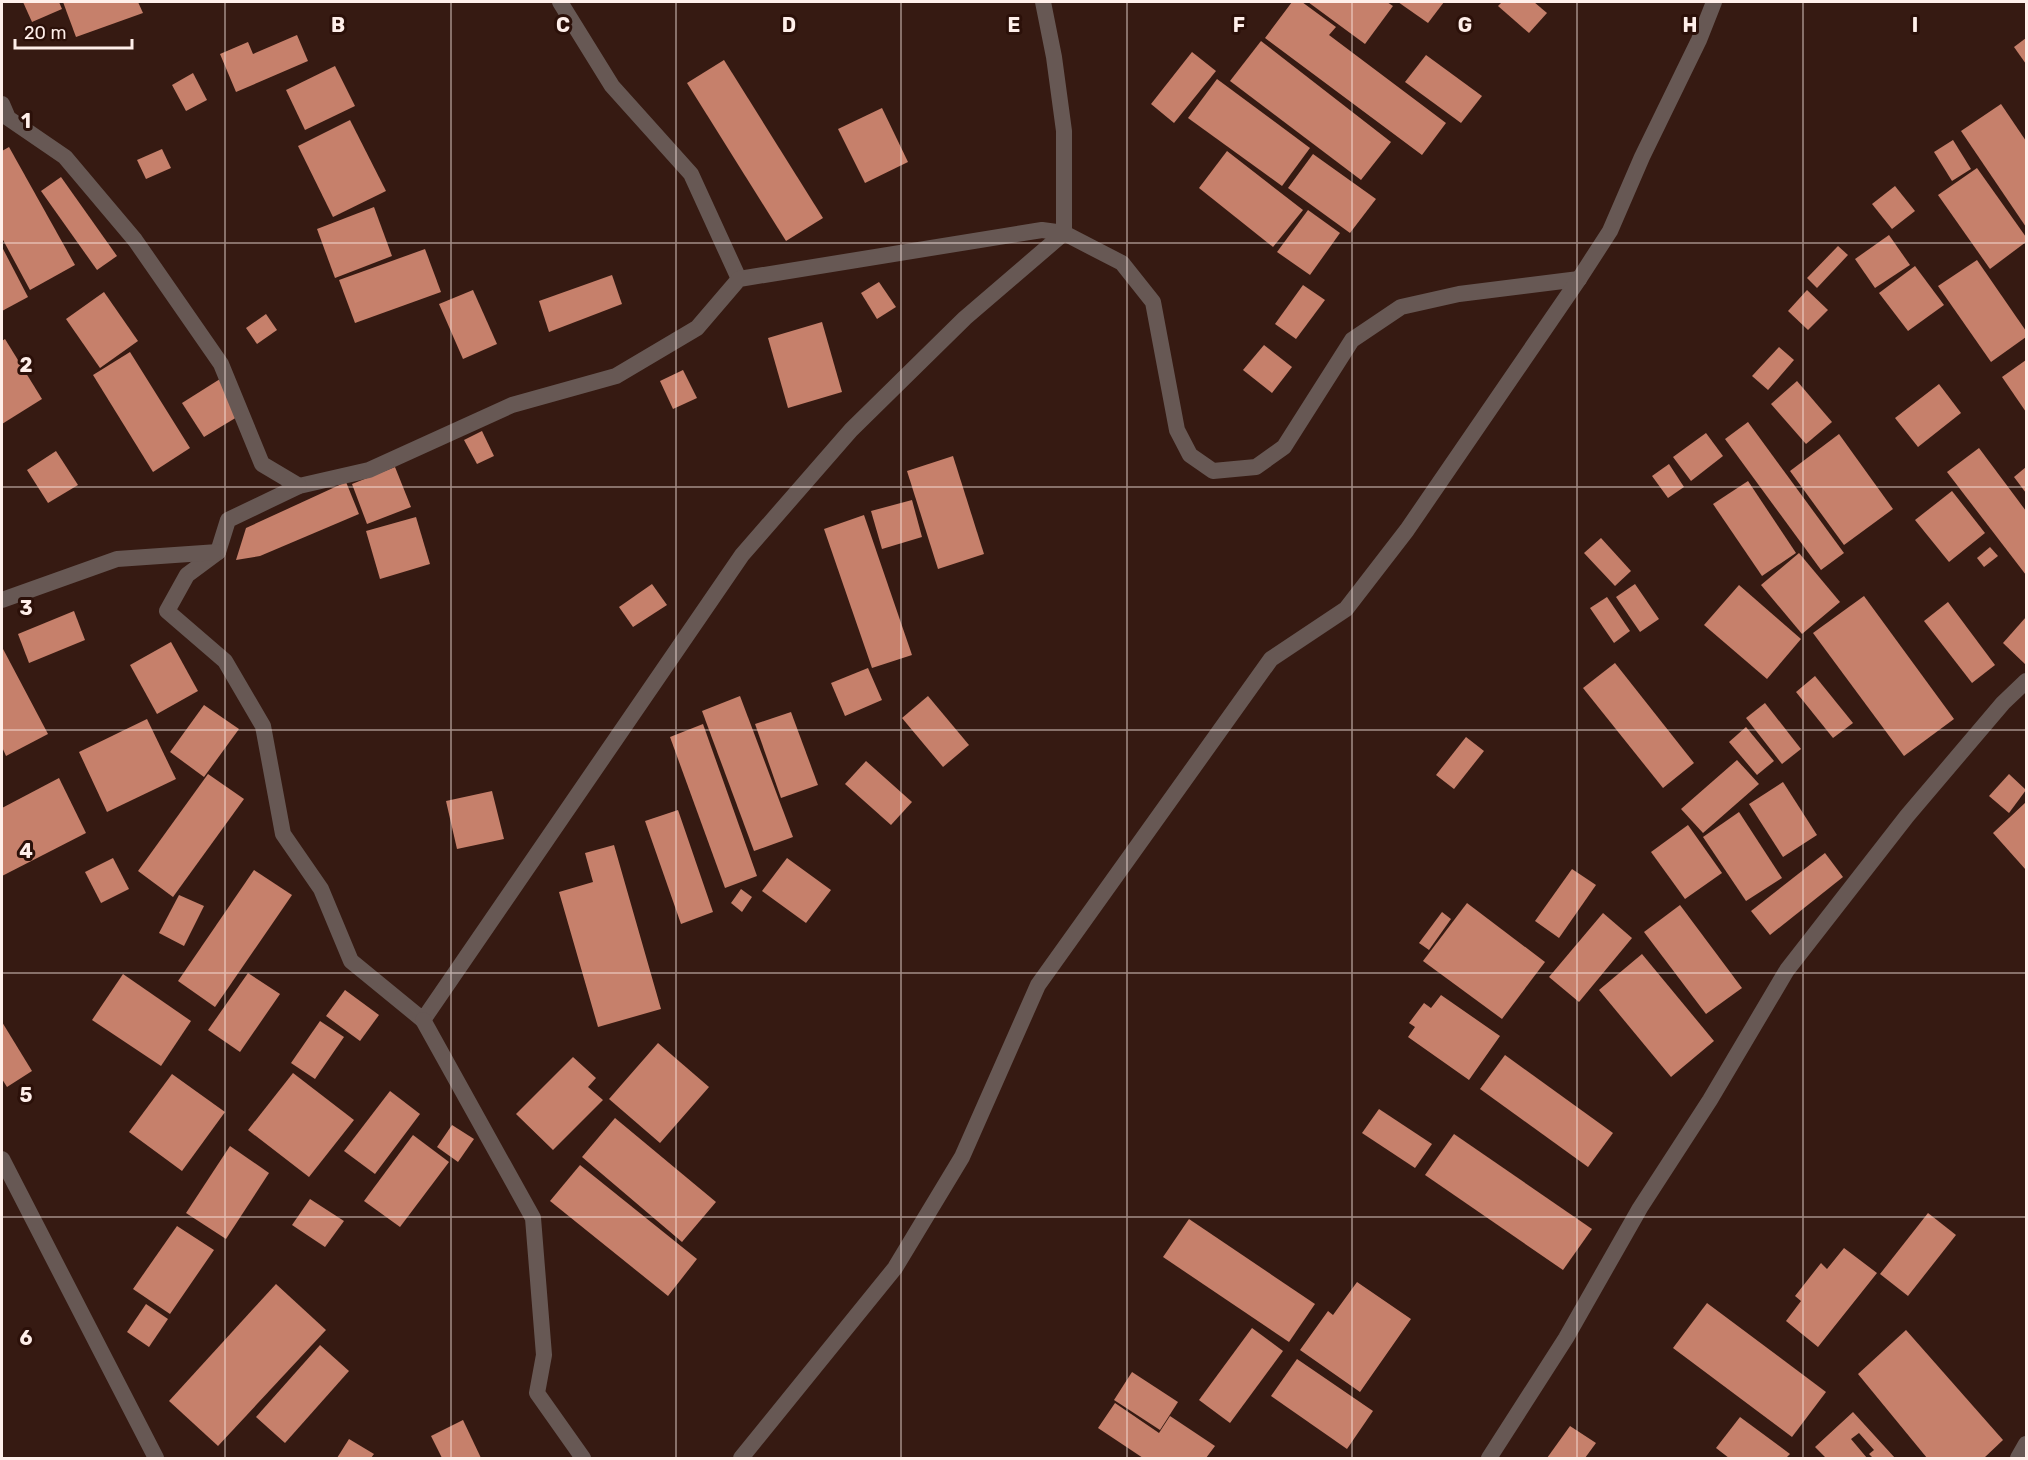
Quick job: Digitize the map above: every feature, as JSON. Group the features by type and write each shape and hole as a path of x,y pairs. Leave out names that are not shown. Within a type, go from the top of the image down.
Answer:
{"street":[{"path":"560,2 612,86 691,174 739,279"},
{"path":"423,1020 742,555 851,430 965,318 1064,232 1064,130 1054,57 1043,2"},
{"path":"741,1458 895,1268 962,1157 1038,985 1045,975 1271,659 1346,609 1400,539 1579,279 1610,231 1642,157 1699,40 1714,2"},
{"path":"4,114 65,157 135,240 221,364 262,464 299,486"},
{"path":"583,1458 537,1393 544,1354 533,1218 423,1020 351,961 321,889 283,834 264,726 225,661 167,610 187,575 218,552 228,520 299,486 369,470 512,405 616,376 697,328 739,279 1041,230 1064,232 1122,263 1153,302 1177,430 1191,455 1213,471 1256,468 1284,447 1352,340 1401,307 1459,294 1579,279"},
{"path":"2,600 117,559 218,552"},
{"path":"1489,1458 1566,1338 1640,1208 1710,1100 1787,970 1907,816 2003,703 2026,681"},
{"path":"2,1159 156,1458"},
{"path":"2018,1458 2026,1444"}],"building":[{"path":"23,2 59,2 62,9 32,22"},
{"path":"63,2 138,2 143,13 76,37"},
{"path":"1292,2 1302,2 1336,27 1329,35 1446,123 1422,155 1265,38"},
{"path":"1308,2 1387,2 1393,6 1365,44"},
{"path":"1398,2 1444,2 1428,23"},
{"path":"1502,2 1534,2 1547,13 1529,33 1498,6"},
{"path":"297,35 308,61 236,92 220,54 248,42 253,54"},
{"path":"2026,38 2026,64 2014,47"},
{"path":"1261,41 1391,142 1361,180 1230,81"},
{"path":"1192,52 1216,71 1174,123 1151,104"},
{"path":"1426,55 1482,96 1461,123 1405,82"},
{"path":"724,60 823,218 786,241 687,83"},
{"path":"335,66 355,106 305,130 286,90"},
{"path":"193,73 207,100 186,111 172,85"},
{"path":"1217,79 1310,148 1282,186 1188,118"},
{"path":"2001,104 2026,141 2026,227 1961,131"},
{"path":"882,108 908,162 865,183 838,129"},
{"path":"350,120 386,191 333,217 298,146"},
{"path":"1953,140 1971,169 1952,181 1934,152"},
{"path":"9,147 75,265 30,290 2,238 2,151"},
{"path":"162,149 171,168 146,179 137,160"},
{"path":"1227,151 1303,210 1273,247 1199,188"},
{"path":"1313,154 1376,199 1350,233 1288,188"},
{"path":"1977,168 2026,237 2026,242 1990,269 1938,195"},
{"path":"61,177 117,256 97,270 41,191"},
{"path":"1895,186 1915,211 1892,229 1872,204"},
{"path":"374,207 392,256 335,278 317,229"},
{"path":"1308,210 1340,233 1310,275 1277,252"},
{"path":"1889,235 1910,265 1875,288 1855,259"},
{"path":"1838,246 1848,255 1817,288 1807,278"},
{"path":"2,247 28,297 2,311"},
{"path":"425,249 441,292 355,323 339,280"},
{"path":"1977,260 2026,331 2026,337 1991,362 1938,286"},
{"path":"1915,266 1944,305 1908,331 1879,293"},
{"path":"612,275 622,304 549,332 539,301"},
{"path":"879,282 896,307 877,319 861,293"},
{"path":"1303,285 1325,300 1296,339 1275,324"},
{"path":"473,290 497,344 463,359 439,304"},
{"path":"1807,290 1828,310 1808,330 1788,311"},
{"path":"104,292 138,341 100,368 66,319"},
{"path":"266,314 277,330 257,344 246,328"},
{"path":"822,322 842,392 788,408 768,338"},
{"path":"5,339 42,399 2,424 2,341"},
{"path":"1264,345 1292,367 1272,393 1243,370"},
{"path":"1779,347 1794,360 1768,390 1752,376"},
{"path":"130,352 190,448 153,472 93,375"},
{"path":"2026,360 2026,412 2002,377"},
{"path":"683,370 697,398 673,409 660,381"},
{"path":"220,379 242,414 204,437 182,403"},
{"path":"1797,381 1832,422 1806,444 1771,404"},
{"path":"1939,384 1961,413 1918,447 1895,418"},
{"path":"1748,422 1844,553 1821,570 1725,439"},
{"path":"482,431 494,456 477,464 464,440"},
{"path":"1706,433 1723,456 1691,481 1673,457"},
{"path":"1839,434 1893,509 1844,545 1790,471"},
{"path":"1979,448 2026,511 2026,575 1947,472"},
{"path":"56,451 78,485 48,503 27,470"},
{"path":"953,456 984,554 938,569 907,471"},
{"path":"1669,464 1684,487 1668,498 1652,476"},
{"path":"395,467 411,507 367,524 352,484"},
{"path":"2026,467 2026,493 2014,477"},
{"path":"1748,481 1796,553 1762,576 1713,504"},
{"path":"346,482 359,514 260,556 236,560 246,528"},
{"path":"1952,491 1985,533 1949,562 1915,520"},
{"path":"912,500 922,537 882,549 871,511"},
{"path":"864,515 912,655 872,668 824,529"},
{"path":"416,517 430,564 380,579 366,531"},
{"path":"1601,538 1631,571 1615,586 1584,553"},
{"path":"1990,547 1998,556 1984,567 1977,558"},
{"path":"1799,553 1840,602 1802,634 1761,585"},
{"path":"652,584 667,605 633,627 619,607"},
{"path":"1635,584 1659,619 1640,632 1616,597"},
{"path":"1739,585 1801,639 1767,679 1704,625"},
{"path":"1864,596 1954,719 1904,756 1813,633"},
{"path":"1607,597 1630,631 1614,643 1590,608"},
{"path":"1948,602 1995,665 1972,683 1924,621"},
{"path":"74,611 85,640 29,663 18,634"},
{"path":"2026,617 2026,665 2003,643"},
{"path":"171,642 198,691 157,714 130,665"},
{"path":"2,647 48,734 6,756 2,747"},
{"path":"1615,663 1694,763 1663,788 1583,688"},
{"path":"868,668 882,700 845,716 831,683"},
{"path":"1815,676 1853,723 1833,738 1796,692"},
{"path":"740,696 793,837 754,851 702,711"},
{"path":"928,696 969,745 943,767 902,718"},
{"path":"1765,703 1801,749 1782,764 1746,718"},
{"path":"204,705 239,729 204,777 170,752"},
{"path":"791,712 818,785 781,798 755,724"},
{"path":"147,719 176,779 107,812 79,752"},
{"path":"703,724 757,876 725,888 670,737"},
{"path":"1746,727 1774,761 1757,775 1729,742"},
{"path":"1466,737 1484,751 1454,789 1436,775"},
{"path":"1737,760 1759,784 1703,833 1681,809"},
{"path":"866,761 912,802 891,825 845,784"},
{"path":"208,774 244,799 173,897 138,871"},
{"path":"2009,774 2026,790 2009,813 1989,796"},
{"path":"59,778 86,833 2,876 2,808"},
{"path":"1783,782 1817,835 1783,857 1749,804"},
{"path":"492,791 504,839 457,849 446,801"},
{"path":"2026,802 2026,870 1993,833"},
{"path":"678,810 713,912 681,924 645,821"},
{"path":"1739,812 1782,878 1746,901 1703,837"},
{"path":"1688,825 1722,873 1685,899 1651,852"},
{"path":"614,845 661,1009 598,1027 559,892 593,882 585,853"},
{"path":"1825,853 1843,877 1770,935 1751,911"},
{"path":"113,858 129,889 101,903 85,872"},
{"path":"787,858 831,890 806,923 762,891"},
{"path":"1572,869 1596,885 1559,938 1535,921"},
{"path":"254,870 292,895 215,1007 178,981"},
{"path":"741,889 752,897 742,912 731,903"},
{"path":"179,895 204,906 184,946 159,933"},
{"path":"1467,903 1545,962 1502,1019 1423,961"},
{"path":"1680,905 1742,988 1706,1014 1644,932"},
{"path":"1442,912 1451,919 1429,950 1419,943"},
{"path":"1603,913 1632,938 1579,1002 1549,977"},
{"path":"1642,954 1714,1041 1671,1077 1599,990"},
{"path":"248,973 280,994 240,1052 208,1030"},
{"path":"123,974 191,1021 161,1066 92,1020"},
{"path":"345,990 379,1015 360,1041 326,1016"},
{"path":"1441,995 1500,1036 1469,1080 1408,1037 1415,1027 1409,1023 1424,1003 1431,1008"},
{"path":"320,1021 344,1037 315,1079 291,1063"},
{"path":"2,1022 32,1071 7,1087 2,1079"},
{"path":"658,1043 709,1087 660,1143 609,1099"},
{"path":"1505,1055 1613,1133 1588,1167 1480,1089"},
{"path":"573,1057 596,1078 588,1087 603,1100 553,1150 516,1114"},
{"path":"293,1073 354,1120 309,1177 248,1130"},
{"path":"172,1074 225,1112 182,1171 129,1132"},
{"path":"390,1091 420,1114 375,1174 344,1151"},
{"path":"1379,1109 1432,1144 1415,1168 1362,1133"},
{"path":"615,1118 716,1202 682,1242 582,1157"},
{"path":"452,1125 474,1139 458,1162 437,1147"},
{"path":"1454,1134 1592,1229 1563,1270 1425,1175"},
{"path":"413,1135 449,1162 400,1227 364,1201"},
{"path":"230,1146 269,1173 226,1239 186,1213"},
{"path":"580,1165 697,1259 668,1296 550,1201"},
{"path":"310,1199 344,1221 325,1247 292,1225"},
{"path":"1928,1213 1956,1235 1908,1296 1880,1274"},
{"path":"1189,1219 1315,1304 1289,1342 1163,1257"},
{"path":"177,1226 214,1250 170,1314 133,1289"},
{"path":"1844,1248 1877,1273 1818,1347 1786,1321 1801,1301 1795,1296 1821,1263 1827,1269"},
{"path":"1357,1282 1411,1319 1360,1392 1300,1350 1328,1311 1333,1315"},
{"path":"276,1284 326,1330 218,1446 169,1401"},
{"path":"1707,1303 1826,1392 1792,1437 1673,1348"},
{"path":"146,1304 168,1319 149,1347 127,1332"},
{"path":"1252,1328 1283,1351 1230,1423 1199,1400"},
{"path":"1906,1330 2003,1440 1984,1458 1927,1458 1858,1374"},
{"path":"320,1345 349,1371 285,1443 256,1417"},
{"path":"1297,1359 1373,1411 1347,1449 1271,1396"},
{"path":"1132,1372 1178,1402 1160,1430 1114,1400"},
{"path":"1115,1403 1159,1433 1170,1416 1215,1446 1206,1458 1143,1458 1098,1428"},
{"path":"1853,1412 1895,1458 1873,1458 1869,1454 1874,1450 1859,1433 1851,1439 1867,1458 1826,1458 1815,1447"},
{"path":"1740,1417 1790,1454 1786,1458 1729,1458 1716,1448"},
{"path":"463,1420 481,1458 442,1458 431,1436"},
{"path":"1570,1426 1596,1443 1585,1458 1547,1458"},
{"path":"349,1439 374,1454 371,1458 337,1458"}]}
